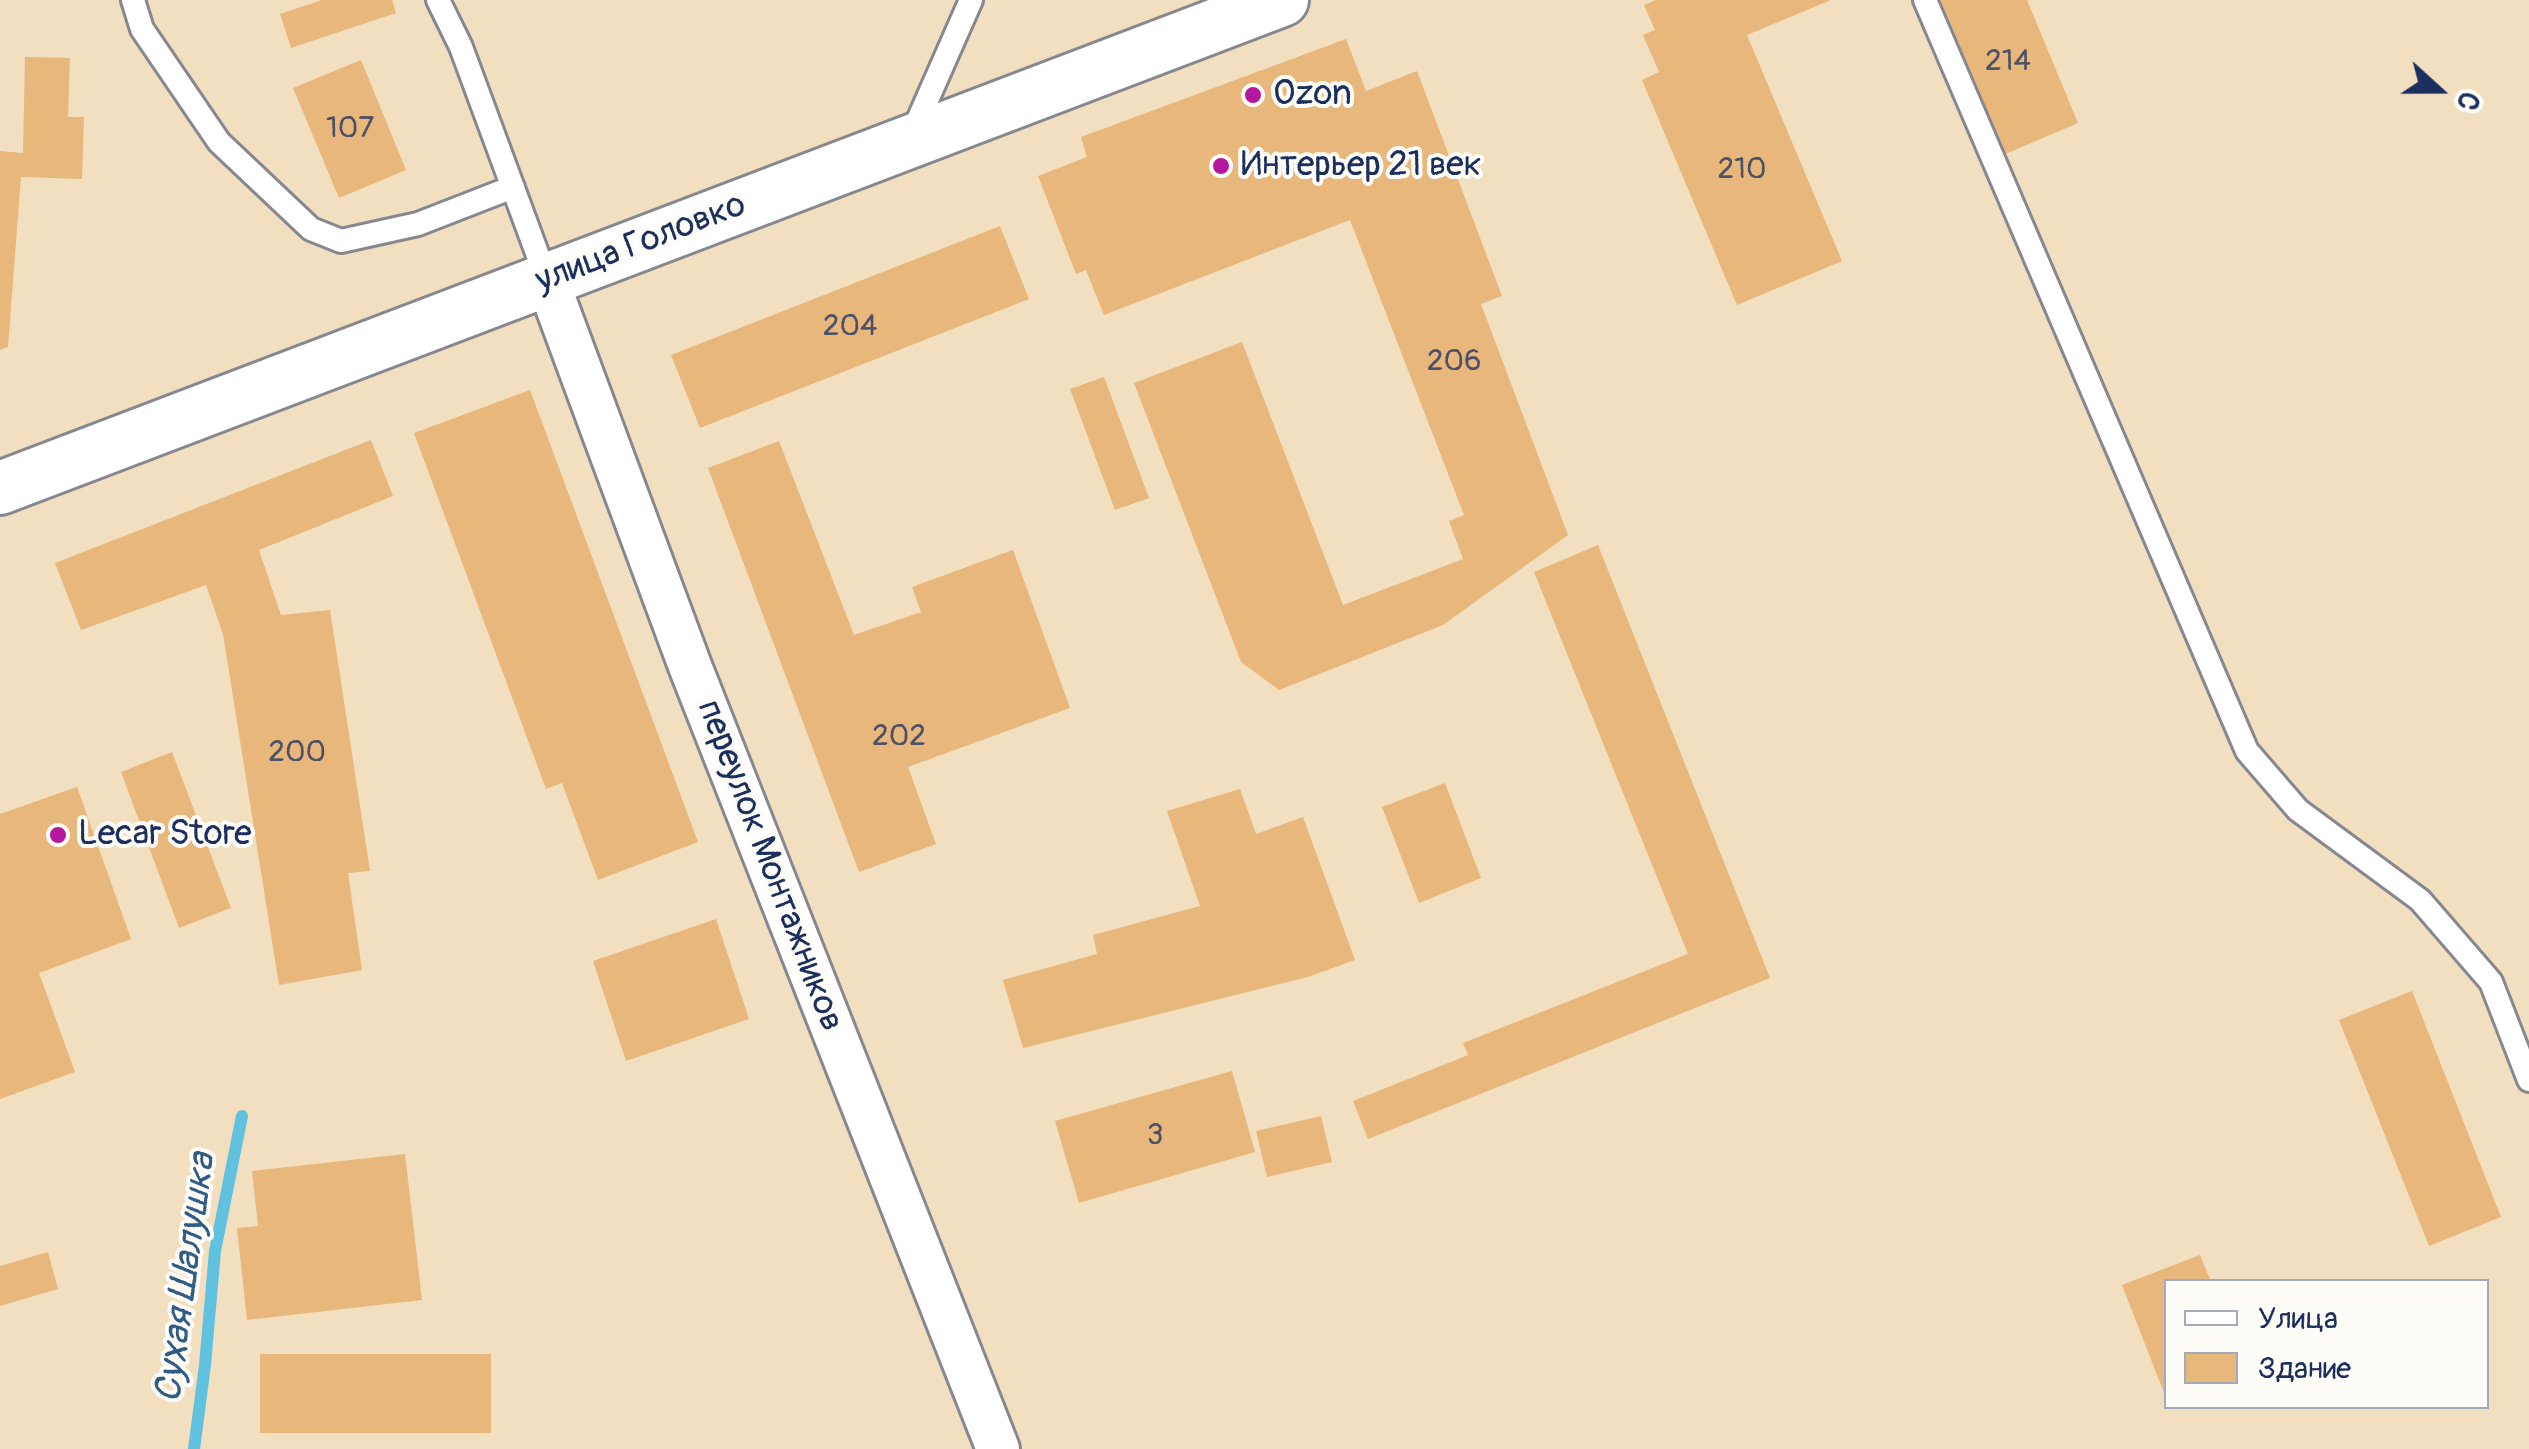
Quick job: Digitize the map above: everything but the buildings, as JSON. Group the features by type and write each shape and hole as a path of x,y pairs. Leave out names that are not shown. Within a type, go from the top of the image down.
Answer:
{"street":[{"name":"улица Головко","path":"0,488 1282,0"},
{"name":"переулок Монтажников","path":"547,280 690,666 998,1449"}],"lane":[{"path":"133,0 142,29 218,142 311,230 341,241 418,224 512,187"},
{"path":"438,0 460,47 547,280"},
{"path":"909,141 971,0"},
{"path":"1924,0 2247,750 2298,810 2420,900 2491,982 2529,1080"}],"waterway":[{"name":"Сухая Шалушка","path":"194,1449 215,1251 242,1116"}],"place":[{"name":"Ozon","path":"1253,95"},
{"name":"Интерьер 21 век","path":"1221,166"},
{"name":"Lecar Store","path":"58,835"}]}
